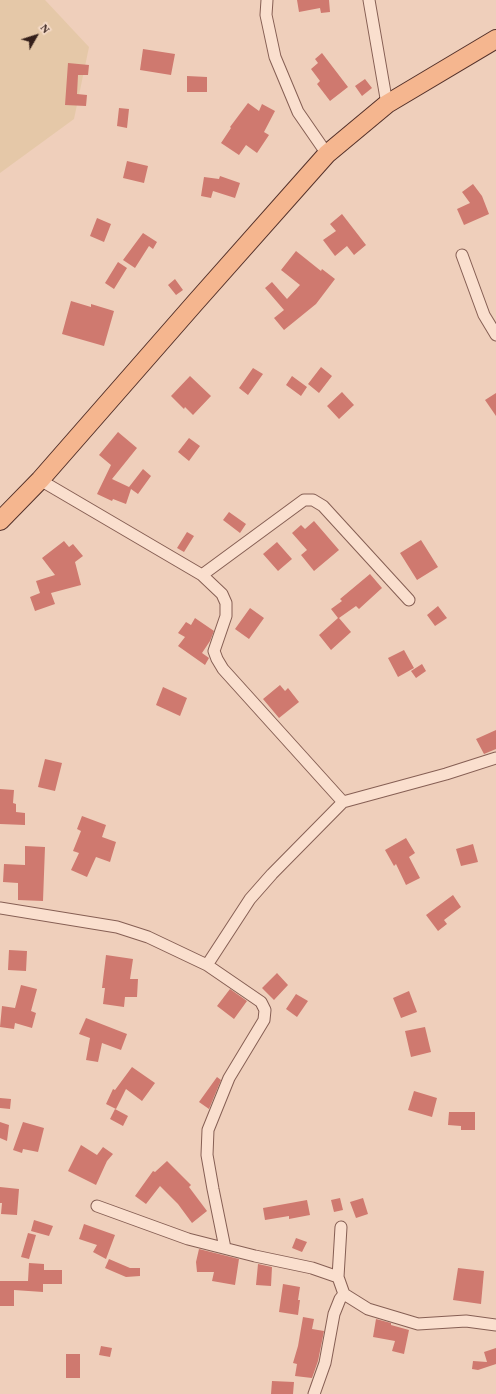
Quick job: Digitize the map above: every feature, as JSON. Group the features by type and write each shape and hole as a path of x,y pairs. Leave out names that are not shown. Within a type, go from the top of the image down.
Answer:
{"main road":[{"path":"0,522 40,480 327,154 387,104 496,39"}],"street":[{"path":"267,0 266,15 275,57 298,112 327,154"},
{"path":"369,0 387,104"},
{"path":"462,255 484,315 496,335"},
{"path":"40,480 202,575 222,594 226,603 226,616 214,651 223,669 343,802"},
{"path":"202,575 304,500 313,500 323,506 409,600"},
{"path":"207,965 250,899 272,874 343,802 446,774 496,758"},
{"path":"0,908 117,927 148,937 207,965 261,1002 265,1010 264,1020 229,1078 208,1130 208,1156 225,1248"},
{"path":"97,1206 188,1239 312,1268 338,1276"},
{"path":"341,1227 338,1276 344,1294 368,1309 418,1324 466,1321 496,1325"},
{"path":"314,1394 325,1363 334,1314 340,1299 344,1294"}],"shaded area":[{"path":"0,0 45,0 89,47 74,119 0,173"}],"building":[{"path":"297,0 329,0 330,12 321,13 320,8 299,12"},
{"path":"143,49 175,54 171,75 140,70"},
{"path":"322,53 348,87 330,101 317,84 320,81 311,69 318,63 315,59"},
{"path":"68,63 89,65 88,75 78,75 77,94 87,95 86,106 65,105"},
{"path":"187,76 207,77 207,92 187,92"},
{"path":"365,79 372,88 362,96 355,86"},
{"path":"248,103 259,111 262,104 275,111 264,132 269,135 257,153 246,145 239,155 221,143 231,128 230,127"},
{"path":"119,108 129,109 127,128 117,126"},
{"path":"127,161 148,166 144,183 123,178"},
{"path":"220,176 240,183 235,198 213,191 211,198 201,196 204,177 219,179"},
{"path":"473,184 482,196 489,214 464,225 457,209 470,203 462,192"},
{"path":"342,214 366,245 354,255 347,246 335,256 323,240 336,231 330,224"},
{"path":"97,218 111,224 104,242 90,236"},
{"path":"143,233 157,242 153,249 149,246 135,268 123,260"},
{"path":"296,251 321,271 322,269 335,279 316,304 284,330 274,318 284,310 265,288 272,282 287,299 300,285 281,270"},
{"path":"118,262 127,268 114,289 105,283"},
{"path":"175,279 183,290 176,295 168,285"},
{"path":"71,301 91,307 91,304 114,311 104,346 62,334"},
{"path":"321,367 332,376 319,393 308,384"},
{"path":"253,368 263,374 248,395 239,388"},
{"path":"190,376 211,396 193,415 185,407 184,409 171,396"},
{"path":"292,376 307,387 301,396 286,385"},
{"path":"342,392 354,405 339,419 327,406"},
{"path":"496,393 496,416 485,400"},
{"path":"118,432 137,448 112,479 129,487 143,469 151,476 138,494 131,489 126,504 113,499 112,501 97,494 111,465 99,455"},
{"path":"189,438 200,446 189,461 178,452"},
{"path":"229,512 246,524 240,533 223,520"},
{"path":"314,521 339,550 314,571 301,555 307,550 292,533 301,525 305,529"},
{"path":"187,532 194,536 184,552 177,548"},
{"path":"421,540 438,567 417,580 400,553"},
{"path":"64,541 69,547 73,544 83,556 75,562 81,585 51,593 55,604 35,611 30,597 40,593 36,581 55,575 42,558"},
{"path":"277,542 292,559 278,571 263,554"},
{"path":"370,574 382,588 359,609 356,606 339,618 351,632 331,650 319,635 338,618 331,609 342,601 340,599"},
{"path":"438,606 447,618 435,626 427,615"},
{"path":"250,608 264,618 249,639 235,629"},
{"path":"195,618 214,631 210,641 202,653 209,658 205,665 178,646 185,637 178,633 186,622 191,625"},
{"path":"404,650 414,668 398,677 388,658"},
{"path":"422,664 426,671 416,678 411,671"},
{"path":"280,685 285,691 288,688 299,702 279,718 263,699"},
{"path":"163,687 187,698 180,716 156,705"},
{"path":"496,730 496,749 484,754 476,739"},
{"path":"45,759 62,763 55,791 38,787"},
{"path":"0,789 14,790 13,803 16,804 16,812 25,813 25,825 0,824"},
{"path":"82,816 106,825 102,837 116,842 110,862 96,857 87,877 71,870 79,853 73,851 81,831 77,829"},
{"path":"406,838 415,853 409,857 420,878 406,885 396,864 394,866 385,850"},
{"path":"473,844 478,862 461,866 456,849"},
{"path":"25,846 45,847 43,901 18,900 18,883 3,882 4,864 25,865"},
{"path":"453,895 461,907 444,920 447,924 438,931 426,915"},
{"path":"9,950 27,951 26,971 8,970"},
{"path":"106,955 133,959 130,979 138,979 137,997 125,997 124,1007 103,1004 105,988 102,988"},
{"path":"277,973 288,985 274,1000 262,988"},
{"path":"21,985 37,989 31,1011 36,1013 32,1028 15,1023 14,1029 0,1027 2,1006 15,1008"},
{"path":"230,989 247,1001 234,1019 217,1006"},
{"path":"409,991 417,1012 401,1018 393,998"},
{"path":"296,994 308,1001 297,1017 286,1009"},
{"path":"86,1018 127,1034 121,1050 102,1043 98,1062 86,1060 90,1038 79,1034"},
{"path":"425,1027 431,1052 411,1057 405,1031"},
{"path":"132,1067 155,1083 142,1101 126,1089 116,1109 106,1104 113,1089 115,1090"},
{"path":"217,1077 221,1080 209,1109 199,1102"},
{"path":"414,1091 437,1098 432,1117 408,1110"},
{"path":"0,1098 11,1099 10,1109 0,1108"},
{"path":"115,1109 128,1116 123,1126 110,1119"},
{"path":"449,1112 475,1112 475,1130 461,1130 461,1126 448,1125"},
{"path":"0,1122 9,1125 7,1141 0,1138"},
{"path":"23,1122 44,1128 38,1152 23,1149 22,1153 13,1150"},
{"path":"81,1145 97,1155 103,1147 113,1154 107,1161 96,1185 68,1171"},
{"path":"167,1161 191,1185 189,1187 207,1211 192,1223 178,1204 160,1186 146,1204 135,1196 153,1171 155,1172"},
{"path":"0,1187 19,1189 17,1215 1,1214 2,1203 0,1203"},
{"path":"340,1198 343,1210 334,1212 331,1200"},
{"path":"363,1198 368,1214 356,1218 350,1202"},
{"path":"307,1200 310,1215 289,1219 289,1216 265,1220 263,1208"},
{"path":"34,1220 53,1226 49,1236 31,1231"},
{"path":"84,1224 115,1235 106,1259 93,1252 97,1245 79,1239"},
{"path":"28,1233 36,1235 29,1259 21,1257"},
{"path":"296,1238 307,1242 302,1252 292,1248"},
{"path":"199,1249 239,1259 235,1285 212,1281 214,1272 197,1272 196,1262"},
{"path":"109,1259 130,1268 140,1268 140,1276 126,1277 105,1268"},
{"path":"29,1263 44,1264 44,1270 62,1270 62,1284 43,1284 43,1292 14,1290 14,1306 0,1306 0,1281 28,1281"},
{"path":"258,1264 272,1267 271,1286 256,1285"},
{"path":"458,1268 484,1271 481,1304 453,1300"},
{"path":"283,1284 300,1287 298,1315 279,1312"},
{"path":"303,1317 314,1319 312,1329 324,1331 318,1361 312,1378 295,1376 297,1364 293,1363 298,1346"},
{"path":"376,1319 409,1330 404,1354 392,1351 395,1341 373,1337"},
{"path":"101,1346 112,1348 110,1357 99,1355"},
{"path":"496,1348 496,1364 478,1370 472,1369 473,1361 487,1362 484,1352"},
{"path":"66,1354 80,1354 80,1378 66,1378"},
{"path":"272,1381 294,1382 293,1394 271,1394"}]}
